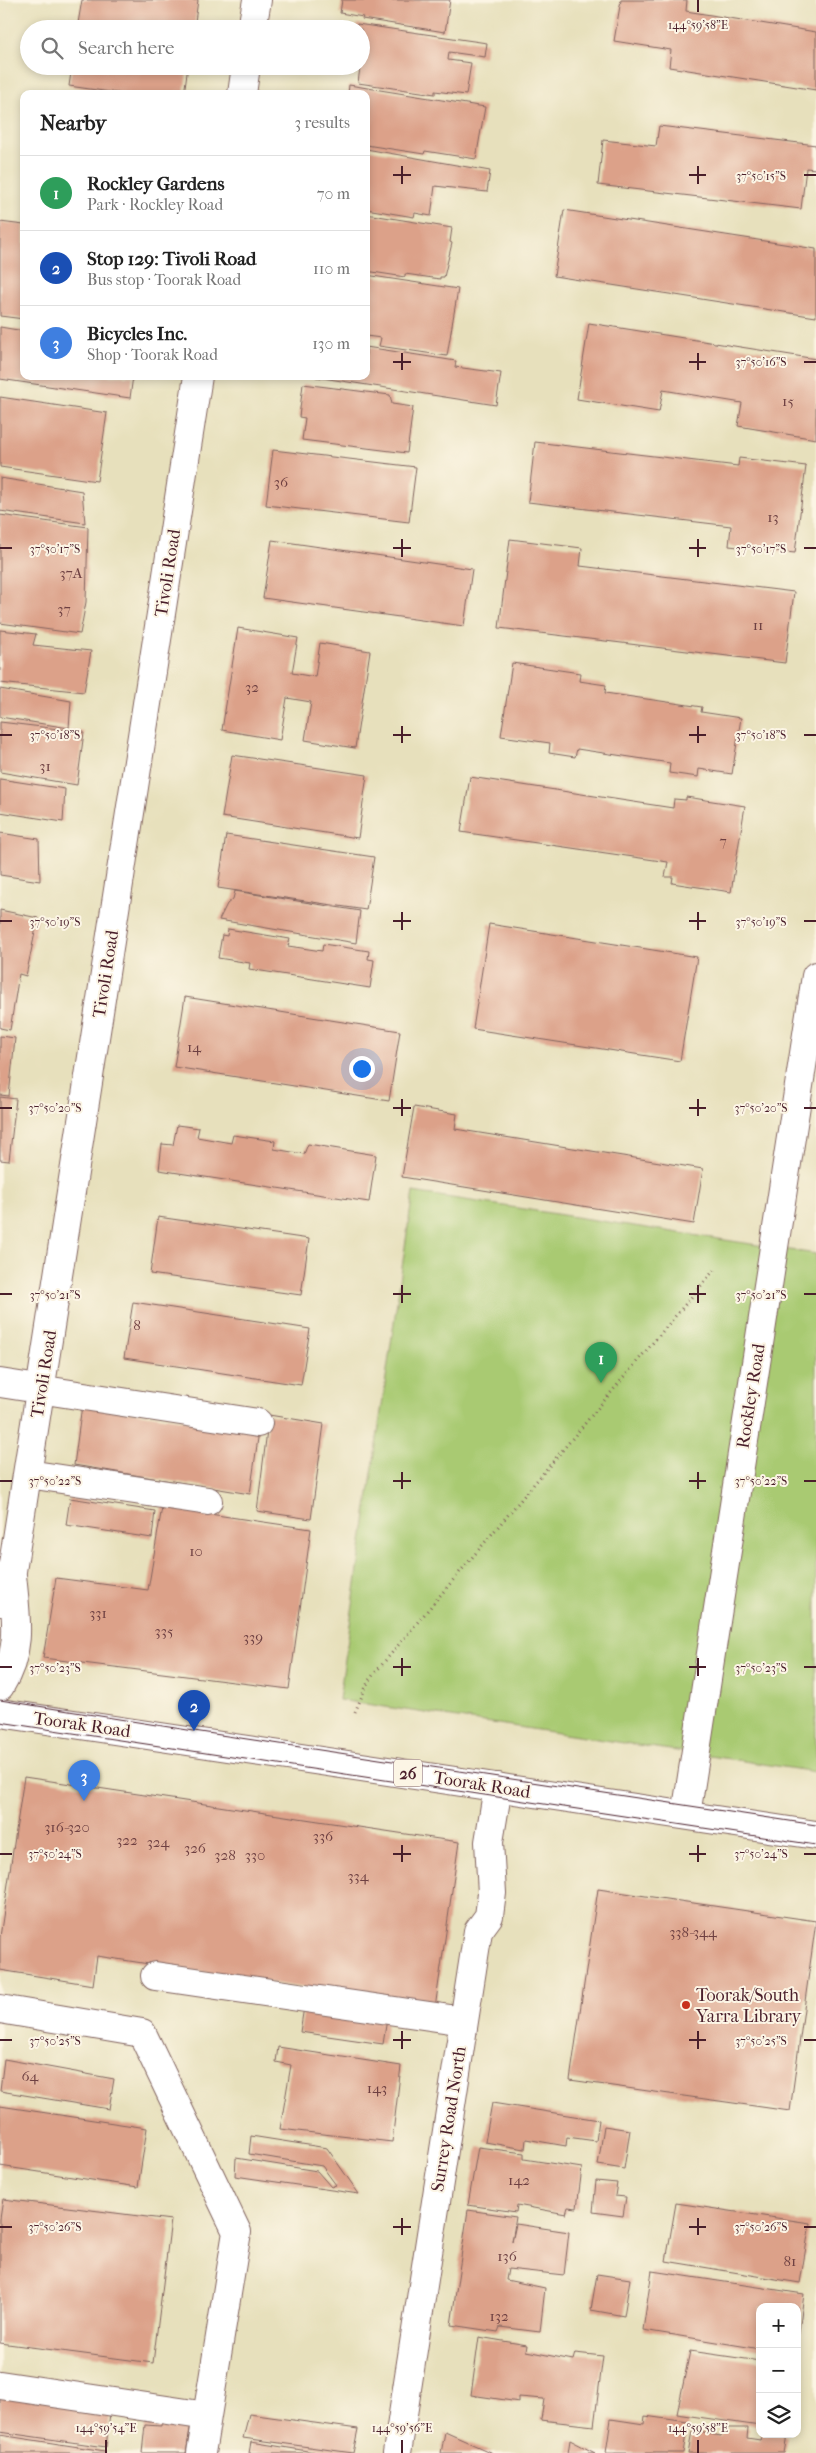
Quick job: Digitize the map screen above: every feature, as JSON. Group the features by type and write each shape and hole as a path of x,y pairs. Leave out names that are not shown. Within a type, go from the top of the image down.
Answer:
{"street":[{"path":"254,20 257,0"},
{"path":"243,90 245,75"},
{"name":"Tivoli Road","path":"0,1602 12,1571 42,1388 197,380"},
{"name":"Rockley Road","path":"686,1815 816,976"},
{"path":"0,1383 258,1423"},
{"path":"28,1474 208,1500"},
{"name":"Tivoli Road","path":"0,1686 11,1668 17,1631 12,1571"},
{"name":"Toorak Road","path":"0,1713 816,1835"},
{"name":"Surrey Road North","path":"397,2453 478,1931 489,1916 492,1893 489,1842 498,1787"},
{"path":"155,1976 464,2021"},
{"path":"0,2009 142,2033 237,2232 201,2453"},
{"path":"0,2385 207,2416"}],"path":[{"path":"355,1712 369,1680 715,1269"}],"green space":[{"path":"413,1192 816,1254 816,1772 339,1700"}],"building":[{"path":"82,0 198,0 195,20 79,20"},
{"path":"342,0 450,0 445,32 362,19 363,17 340,13"},
{"path":"621,0 687,0 686,11 816,32 816,90 669,67 671,50 614,41"},
{"path":"370,26 487,43 485,57 449,52 448,60 471,63 466,95 435,91 435,94 358,83 359,75 370,75"},
{"path":"71,75 187,75 185,90 96,90 69,86"},
{"path":"349,85 485,107 476,159 425,151 424,154 370,146 370,90 348,90"},
{"path":"659,126 816,145 816,169 806,168 801,209 598,185 603,140 656,146"},
{"path":"370,150 490,171 487,192 435,186 431,216 415,213 414,217 370,210"},
{"path":"564,210 816,249 816,317 554,276"},
{"path":"370,215 452,228 450,242 452,243 444,277 440,277 440,279 405,274 405,277 370,272"},
{"path":"0,222 20,224 20,318 0,316"},
{"path":"370,276 458,289 447,356 379,346 381,338 370,337"},
{"path":"589,323 816,359 816,439 738,426 742,403 663,390 659,412 577,399"},
{"path":"0,327 20,330 20,380 132,380 130,398 0,379"},
{"path":"370,348 456,361 455,367 501,373 496,405 335,380 370,380"},
{"path":"303,384 390,395 392,404 413,407 407,453 302,440 305,418 299,417"},
{"path":"0,397 107,413 97,481 0,467"},
{"path":"535,442 738,466 739,458 806,466 795,553 729,546 731,526 528,502"},
{"path":"273,450 416,467 409,522 266,505"},
{"path":"0,478 82,491 85,523 0,511"},
{"path":"0,515 88,527 86,602 80,634 0,623"},
{"path":"510,539 582,548 580,566 794,592 785,663 499,628"},
{"path":"272,540 472,569 464,626 263,598"},
{"path":"238,628 298,638 292,673 315,677 320,643 370,651 355,748 305,740 311,702 287,698 280,740 222,730"},
{"path":"0,630 36,634 33,645 91,651 84,692 0,683"},
{"path":"512,663 580,673 579,681 606,685 605,693 702,707 701,712 741,718 732,774 699,769 698,777 669,773 670,763 577,749 575,757 549,753 550,743 501,736"},
{"path":"0,689 71,701 69,728 0,717"},
{"path":"0,722 84,732 77,785 0,772"},
{"path":"232,755 367,775 358,838 222,817"},
{"path":"470,777 673,808 674,799 686,800 686,797 745,806 731,892 672,883 673,877 665,877 668,862 461,832"},
{"path":"0,779 65,789 63,822 0,812"},
{"path":"0,833 39,839 40,881 0,875"},
{"path":"226,835 374,857 366,910 218,888"},
{"path":"235,891 360,911 356,943 219,920 227,904 233,899"},
{"path":"0,910 38,918 26,976 19,974 10,1030 0,1028"},
{"path":"489,924 697,957 680,1061 473,1029"},
{"path":"228,929 290,939 288,946 322,951 323,944 369,951 368,959 374,960 370,988 249,969 250,963 218,958 222,935 227,936"},
{"path":"185,997 400,1031 389,1101 174,1067"},
{"path":"0,1036 15,1038 9,1096 0,1095"},
{"path":"0,1097 16,1099 9,1161 0,1160"},
{"path":"414,1107 457,1114 455,1129 703,1169 694,1224 402,1177"},
{"path":"177,1125 199,1128 197,1137 231,1143 233,1135 275,1141 274,1149 304,1154 308,1144 376,1155 369,1202 159,1170 162,1144 173,1145"},
{"path":"158,1217 309,1239 301,1295 150,1274"},
{"path":"133,1302 310,1329 301,1385 124,1358"},
{"path":"82,1405 259,1431 250,1494 74,1465"},
{"path":"269,1415 324,1424 311,1519 257,1511"},
{"path":"70,1498 155,1511 152,1538 66,1525"},
{"path":"162,1507 311,1529 289,1689 43,1658 56,1578 148,1590"},
{"path":"24,1777 459,1842 435,2008 97,1956 93,1985 0,1970 0,1937"},
{"path":"598,1889 816,1921 790,2111 570,2080"},
{"path":"304,2007 387,2019 383,2044 300,2032"},
{"path":"278,2047 401,2066 392,2142 280,2129 291,2065 276,2062"},
{"path":"4,2059 114,2079 109,2109 0,2091"},
{"path":"492,2103 599,2120 596,2141 567,2137 566,2146 526,2139 525,2149 485,2142"},
{"path":"0,2106 147,2128 138,2187 0,2166"},
{"path":"604,2126 630,2130 624,2169 598,2165"},
{"path":"251,2136 327,2148 359,2194 235,2176 236,2158 317,2171 331,2187 336,2185 322,2166 249,2154"},
{"path":"478,2147 524,2153 524,2159 582,2168 577,2208 568,2207 566,2214 517,2205 516,2212 468,2205"},
{"path":"596,2181 617,2183 615,2196 626,2197 623,2216 593,2212"},
{"path":"3,2199 171,2220 153,2363 0,2343 0,2219"},
{"path":"676,2203 810,2223 800,2283 666,2261"},
{"path":"468,2210 516,2217 512,2242 516,2224 569,2232 564,2275 508,2269 506,2280 545,2288 540,2332 500,2327 498,2332 451,2325"},
{"path":"652,2271 804,2294 801,2316 801,2303 756,2303 756,2348 643,2330"},
{"path":"597,2274 630,2279 624,2316 591,2310"},
{"path":"479,2337 527,2345 526,2351 573,2360 575,2353 603,2356 594,2426 541,2420 544,2399 519,2397 519,2402 471,2395"},
{"path":"690,2351 756,2360 756,2425 677,2414"},
{"path":"0,2389 111,2405 106,2447 0,2432"},
{"path":"249,2414 358,2429 353,2453 243,2438"},
{"path":"645,2416 688,2422 683,2453 606,2453 611,2419 644,2424"},
{"path":"162,2418 191,2423 186,2453 142,2453 145,2425 161,2426"},
{"path":"723,2428 748,2428 747,2438 760,2440 761,2438 787,2438 784,2453 688,2453 692,2431 721,2436"},
{"path":"445,2432 492,2453 441,2453"},
{"path":"0,2435 105,2451 105,2453 0,2453"},
{"path":"570,2440 595,2453 568,2453"},
{"path":"251,2442 314,2452 314,2453 249,2453"}],"tram line":[{"path":"0,1700 816,1825"},
{"path":"0,1722 816,1845"}],"place":[{"name":"Rockley Gardens","path":"601,1383"},
{"name":"Stop 129: Tivoli Road","path":"194,1731"},
{"name":"Bicycles Inc.","path":"84,1801"},
{"name":"Toorak/South Yarra Library","path":"686,2005"}]}
